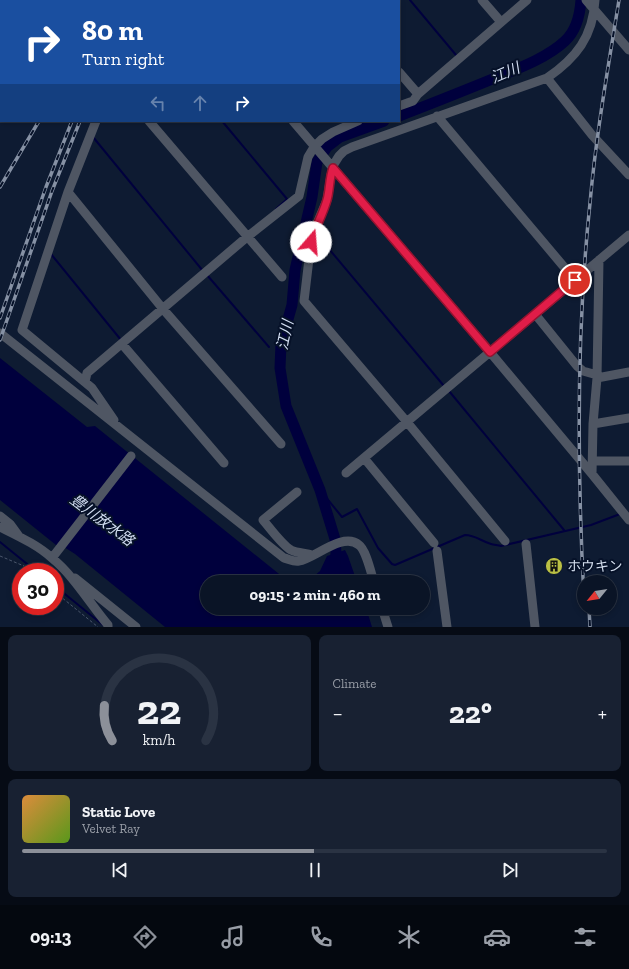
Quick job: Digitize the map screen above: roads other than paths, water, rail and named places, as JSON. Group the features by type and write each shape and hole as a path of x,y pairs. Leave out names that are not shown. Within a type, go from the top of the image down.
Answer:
{"street":[{"path":"482,0 501,22"},
{"path":"400,106 413,101 418,94 527,0"},
{"path":"591,4 629,50"},
{"path":"505,541 407,422 304,301 311,242 315,228 327,200 332,167 344,151 437,116 546,78 560,69 576,54 583,43 590,28 591,4"},
{"path":"400,73 418,94"},
{"path":"546,78 592,135 629,176"},
{"path":"437,116 575,280"},
{"path":"96,122 68,192 22,330 92,388 119,428"},
{"path":"150,122 282,277"},
{"path":"294,122 490,352 629,520"},
{"path":"85,382 87,374 247,237 299,196 308,157 322,139 333,132 355,122"},
{"path":"68,192 163,309 281,444"},
{"path":"346,473 629,235"},
{"path":"592,474 593,424 597,376 599,260"},
{"path":"535,314 577,366 583,371 597,376 629,372"},
{"path":"0,333 284,558 293,561 300,561 326,548 352,541 359,544 364,550 372,575"},
{"path":"122,344 224,463"},
{"path":"593,424 629,418"},
{"path":"54,556 131,456"},
{"path":"364,458 436,547 447,627"},
{"path":"592,461 629,461"},
{"path":"297,492 263,520 284,546 293,551 312,555"},
{"path":"0,516 10,524 20,537"},
{"path":"0,528 20,537 54,556 59,563"},
{"path":"526,544 535,627"},
{"path":"64,568 136,627"},
{"path":"64,570 108,625 108,627"},
{"path":"384,615 388,627"}],"water":[{"name":"豊川放水路","path":"0,358 87,427 95,426 280,575 200,575 200,615 368,615 372,627 165,627 75,554 64,547 56,545 0,500"},
{"path":"345,550 355,575 315,575 320,571 327,556"}],"waterway":[{"path":"410,0 456,55"},
{"name":"江川","path":"400,116 513,71 550,53 565,41 575,28 580,11 581,0"},
{"path":"223,122 287,199 276,209"},
{"name":"江川","path":"334,575 336,553 335,539 320,490 286,406 280,368 281,344 292,305 295,270 312,197 317,162 327,147 340,137 381,122"},
{"path":"93,137 203,271"},
{"path":"324,243 444,386"},
{"path":"51,254 121,340"},
{"path":"207,275 269,347"},
{"path":"449,391 564,530"},
{"path":"320,490 342,517 357,509 378,548 392,564 395,565 465,535 501,546 591,525 620,514"},
{"path":"0,542 26,563"},
{"path":"64,593 103,625"}],"railway":[{"path":"583,575 580,500 579,401 585,252 596,152 619,0"},
{"path":"0,187 38,122"},
{"path":"0,318 46,187 72,122"},
{"path":"0,340 52,191 80,122"},
{"path":"589,615 590,627"}],"place":[{"name":"ホウキン","path":"554,566"}]}
